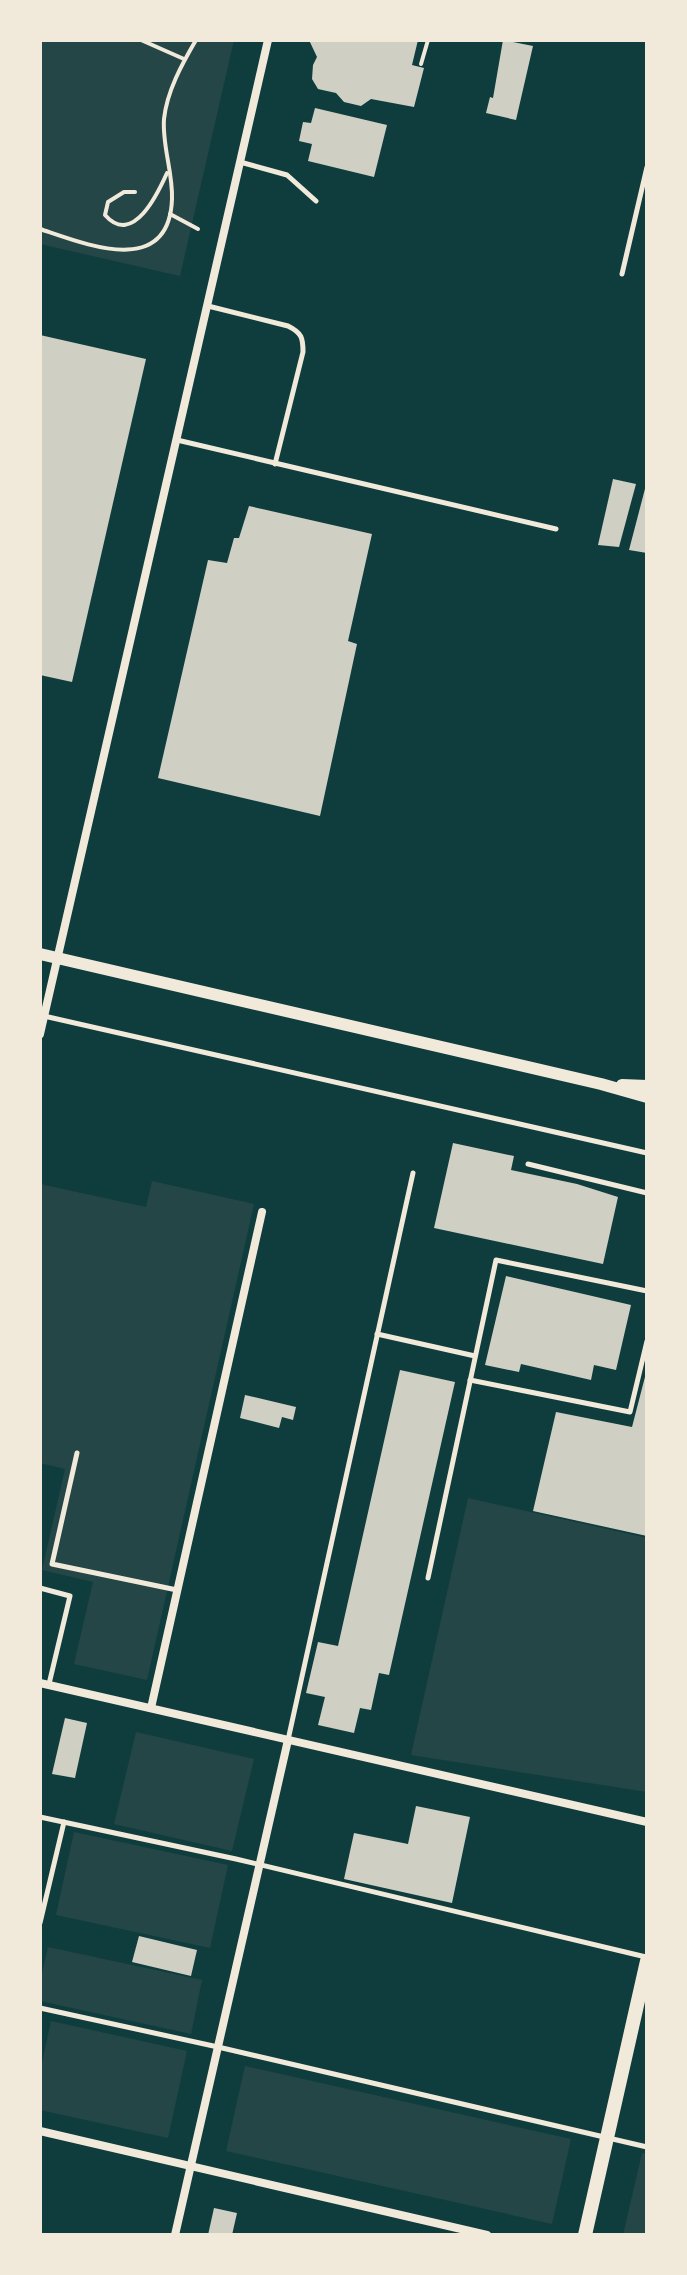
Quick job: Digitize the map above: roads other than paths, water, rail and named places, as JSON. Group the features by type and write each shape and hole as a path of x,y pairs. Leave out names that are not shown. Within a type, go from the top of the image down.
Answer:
{"main road":[{"path":"585,2235 647,1959"}],"street":[{"path":"40,1034 268,40"},
{"path":"40,954 647,1097"},
{"path":"601,1084 647,1086"},
{"path":"151,1708 262,1212"},
{"path":"44,1684 647,1822"},
{"path":"175,2235 288,1740"},
{"path":"40,2131 487,2235"}],"lane":[{"path":"240,162 287,175 316,201"},
{"path":"622,274 647,167"},
{"path":"208,306 288,326 303,338 303,352 275,464"},
{"path":"177,440 556,529"},
{"path":"44,1016 647,1153"},
{"path":"528,1164 647,1193"},
{"path":"288,1740 413,1173"},
{"path":"428,1578 496,1260 647,1291"},
{"path":"377,1334 475,1356"},
{"path":"470,1380 630,1412 647,1341"},
{"path":"77,1453 52,1564 178,1590"},
{"path":"40,1588 70,1596 44,1684"},
{"path":"40,1817 260,1865 647,1959"},
{"path":"40,1923 64,1822"},
{"path":"40,2008 647,2147"}]}
